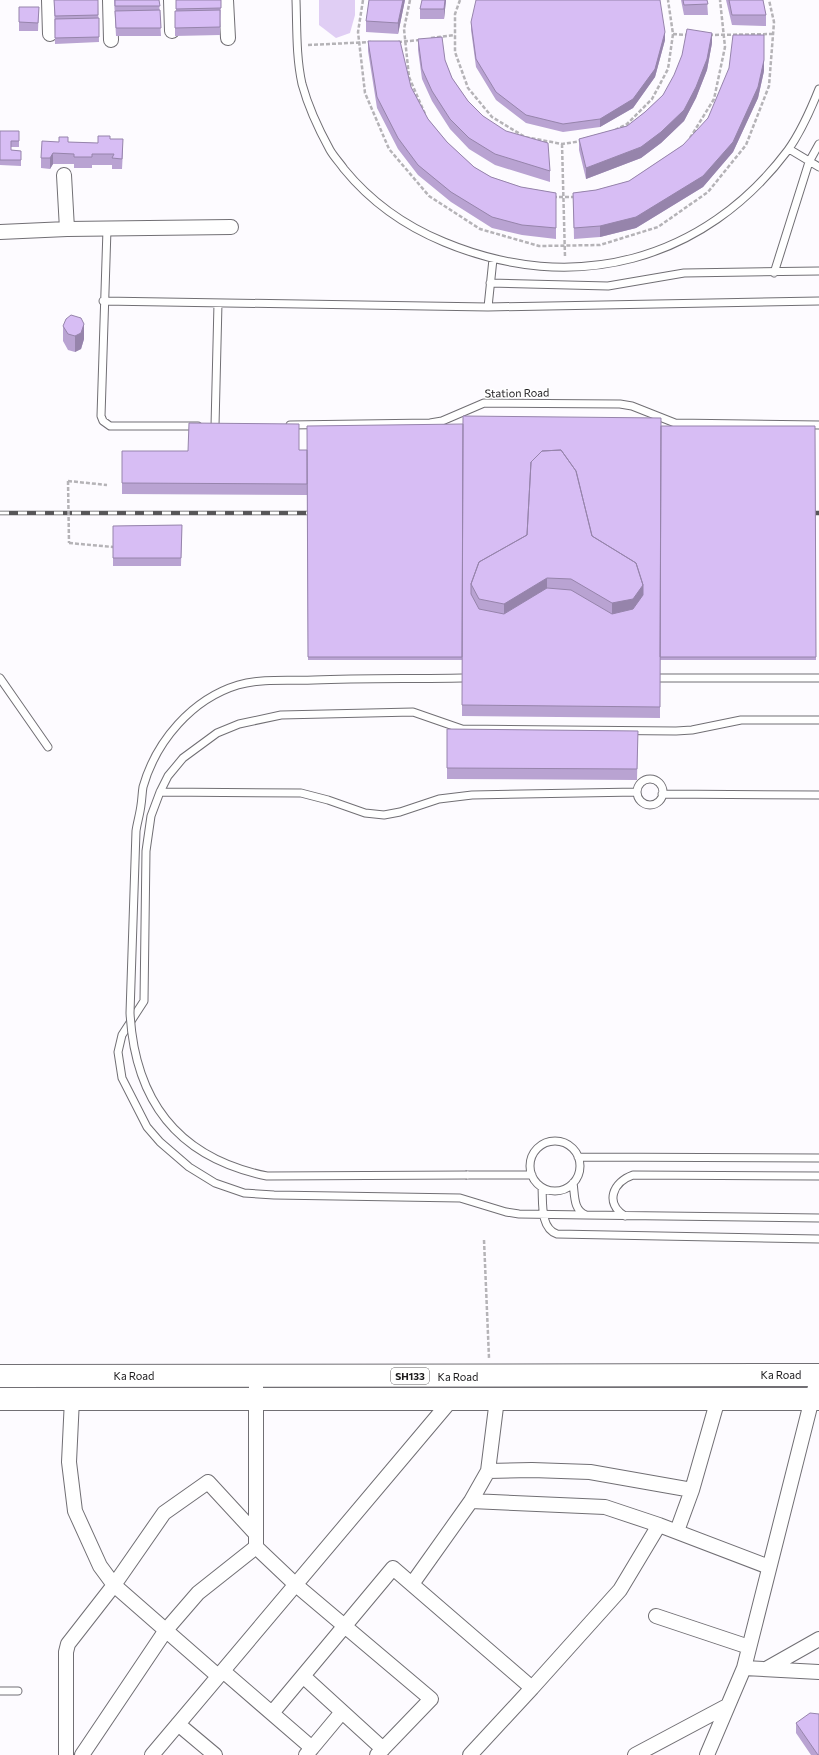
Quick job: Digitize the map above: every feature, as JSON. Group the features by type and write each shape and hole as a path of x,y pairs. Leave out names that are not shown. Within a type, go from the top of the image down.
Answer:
{"main road":[{"name":"Ka Road","path":"0,1376 819,1375"},
{"name":"Ka Road","path":"0,1399 816,1399"}],"street":[{"path":"50,0 50,34"},
{"path":"110,0 111,40"},
{"path":"172,0 172,31"},
{"path":"226,0 228,38"},
{"path":"64,175 67,229"},
{"path":"0,232 67,229 231,227"},
{"path":"707,1755 744,1668 769,1567 816,1399 819,1375"},
{"path":"82,1755 166,1630 198,1593 256,1540 256,1376"},
{"path":"152,1755 452,1399"},
{"path":"412,1584 471,1501 488,1471 497,1399"},
{"path":"677,1532 692,1490 718,1399"},
{"path":"72,1400 69,1462 75,1511 100,1566 114,1585 166,1630 272,1713 309,1752 342,1712"},
{"path":"488,1471 532,1470 590,1472 692,1490"},
{"path":"66,1755 66,1652 68,1644 114,1585 164,1513 208,1482 256,1540 296,1584 430,1699 380,1752 342,1712 303,1676"},
{"path":"471,1501 605,1507 659,1525 769,1567"},
{"path":"470,1755 620,1590 659,1525"},
{"path":"272,1713 393,1568 532,1688"},
{"path":"656,1616 749,1647"},
{"path":"766,1669 819,1639"},
{"path":"744,1668 819,1672"},
{"path":"635,1755 727,1706"},
{"path":"178,1724 215,1755"}],"lane":[{"path":"296,0 297,46 302,84 317,125 331,152 358,186 391,214 426,235 471,254 513,264 566,268 611,264 673,245 710,225 737,205 760,183 789,149 819,89"},
{"path":"774,273 809,162 819,144"},
{"path":"789,149 819,167"},
{"path":"107,229 101,416 103,421 110,426 223,426"},
{"path":"488,307 493,259"},
{"path":"490,283 608,286 678,273 774,273 819,271"},
{"path":"104,301 488,307 819,300"},
{"path":"215,426 218,303"},
{"name":"Station Road","path":"279,425 430,423 442,421 484,403 620,404 632,406 675,424 819,425"},
{"path":"0,678 48,747"},
{"path":"462,678 321,680 265,682 240,685 218,693 193,709 170,732 148,771 142,789 141,806 136,831 130,1013 132,1038 136,1060 143,1082 152,1099 173,1128 196,1147 223,1163 247,1172 266,1176 532,1175"},
{"path":"660,678 819,678"},
{"path":"819,720 741,720 692,730 676,731 478,729 455,728 413,712 281,715 239,724 217,733 183,758 168,776 160,792 152,816 146,851 144,1001 122,1034 118,1052 122,1078 147,1127 160,1142 189,1167 215,1183 244,1193 274,1195 460,1198 506,1212 544,1214 819,1218"},
{"path":"646,780 658,783 662,790 659,801 655,804 647,805 640,800 637,792 640,785 646,780"},
{"path":"160,792 300,793 328,800 365,813 384,815 400,812 439,799 472,795 637,792"},
{"path":"662,794 819,795"},
{"path":"542,1188 558,1191 566,1188 573,1183 580,1169 578,1157 571,1147 556,1141 548,1142 540,1146 533,1155 530,1167 532,1175 542,1188 546,1225 551,1232 558,1234 819,1239"},
{"path":"578,1157 819,1158"},
{"path":"625,1216 620,1213 612,1196 614,1190 621,1181 627,1177 641,1175 819,1176"},
{"path":"573,1183 577,1209 586,1215"},
{"path":"0,1691 18,1691"}],"path":[{"path":"363,0 358,32 365,93 389,149 429,196 480,229 539,246 600,245 658,227 708,192 746,145 769,86 774,22 769,0"},
{"path":"410,0 404,29 409,76 425,115"},
{"path":"460,0 455,14 455,52 468,88 492,117 525,137 562,144 590,140"},
{"path":"609,133 627,124 652,99 668,69 673,34 668,0"},
{"path":"687,144 714,99 725,47 720,0"},
{"path":"673,34 695,35"},
{"path":"702,35 773,34"},
{"path":"390,42 406,42 455,35"},
{"path":"297,46 374,42"},
{"path":"562,144 564,246"},
{"path":"552,198 577,197"},
{"path":"107,485 68,481 68,543 113,547"},
{"path":"484,1240 490,1376"}],"shaded area":[{"path":"319,0 355,0 355,15 350,33 336,38 319,25"}],"building":[{"path":"54,0 98,0 98,15 55,16"},
{"path":"115,0 159,0 160,6 115,6"},
{"path":"176,0 221,0 221,8 176,9"},
{"path":"369,0 403,0 398,23 366,21"},
{"path":"422,0 445,0 444,9 420,9"},
{"path":"476,0 660,0 665,32 655,69 633,99 600,119 563,124 526,115 496,92 476,59 471,22"},
{"path":"683,0 707,0 708,4 684,5"},
{"path":"729,0 763,0 766,15 732,15"},
{"path":"19,7 39,7 38,23 19,22"},
{"path":"160,10 161,28 116,28 115,11"},
{"path":"220,10 220,27 175,28 175,11"},
{"path":"99,18 99,37 55,38 55,19"},
{"path":"687,29 712,33 707,59 696,87 684,110 661,132 641,147 586,168 579,139 627,126 663,95 674,75 682,55"},
{"path":"733,35 764,35 764,60 758,87 733,142 703,176 636,217 600,226 574,228 573,193 596,190 629,181 683,145 708,118 729,68"},
{"path":"442,37 445,60 452,78 468,101 483,116 506,131 548,143 550,171 495,154 469,138 450,119 432,91 422,69 418,39"},
{"path":"368,41 400,41 411,87 428,119 447,142 474,167 491,177 521,187 556,193 556,228 522,225 492,217 451,192 418,165 398,138 377,97"},
{"path":"0,131 19,131 19,141 11,141 11,150 21,151 21,160 0,160"},
{"path":"98,136 110,136 110,139 123,139 122,159 112,158 114,154 92,154 92,157 74,157 74,154 53,153 50,158 41,158 42,141 59,142 59,137 68,137 68,142 98,143"},
{"path":"71,315 81,318 84,324 81,333 75,336 68,334 63,326 66,319"},
{"path":"463,416 661,418 660,707 462,705","holes":["561,450 576,471 592,536 636,563 643,585 643,595 633,609 612,614 571,590 547,588 504,614 479,609 471,594 471,584 479,562 527,535 531,462 542,451"]},
{"path":"189,423 299,424 299,450 307,450 307,484 122,483 122,451 188,451"},
{"path":"463,424 462,657 308,657 307,426"},
{"path":"661,426 815,426 816,657 660,657"},
{"path":"561,450 576,471 592,536 636,563 643,585 633,599 612,603 571,579 547,578 504,604 479,599 471,584 479,562 527,535 531,462 542,451"},
{"path":"182,525 181,558 113,558 113,526"},
{"path":"447,729 638,731 637,769 447,768"},
{"path":"810,1713 819,1714 819,1755 796,1723"}],"railway":[{"path":"0,513 319,513"},
{"path":"803,513 819,513"}]}
